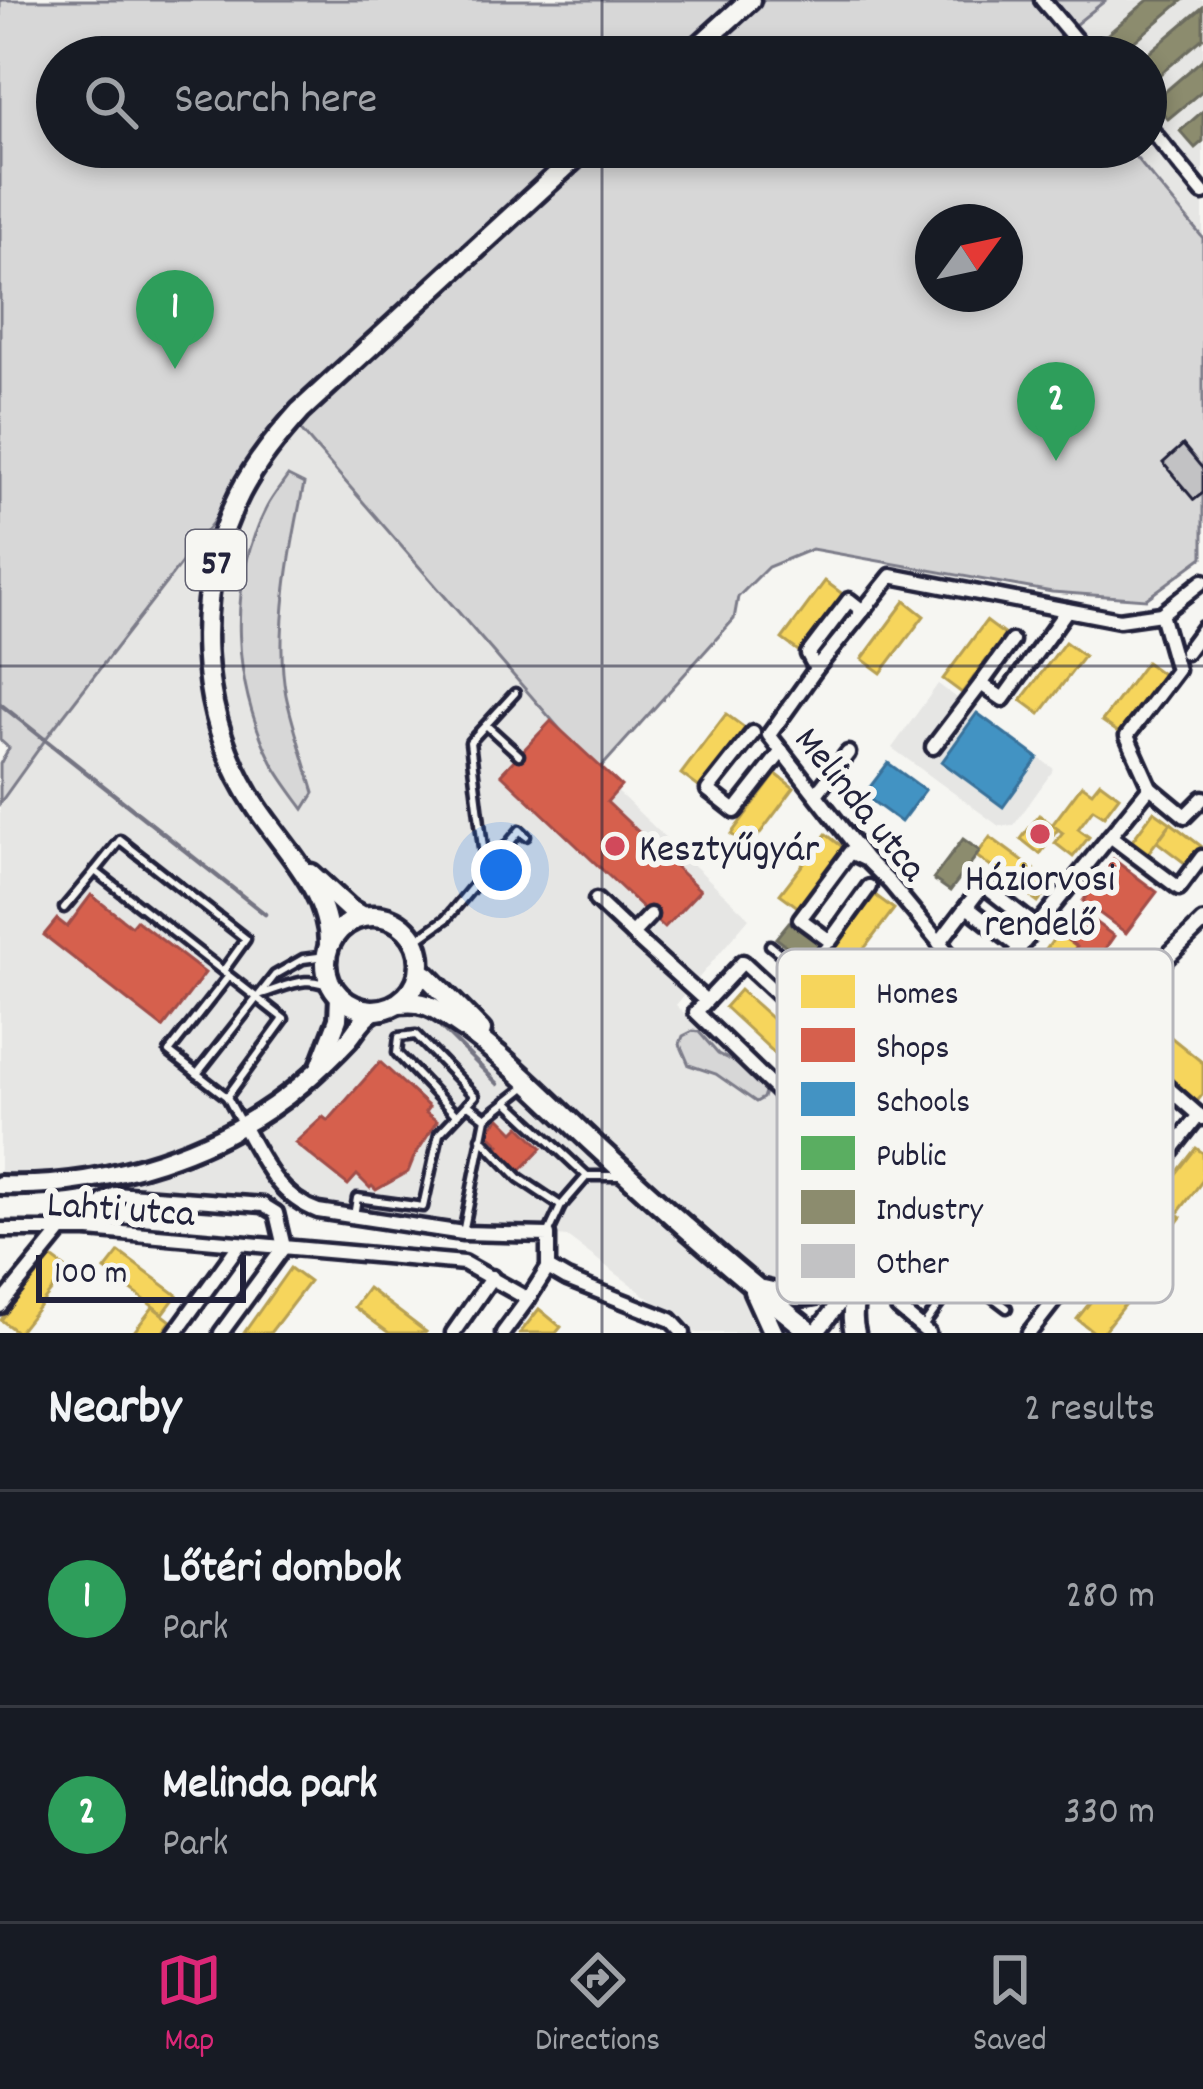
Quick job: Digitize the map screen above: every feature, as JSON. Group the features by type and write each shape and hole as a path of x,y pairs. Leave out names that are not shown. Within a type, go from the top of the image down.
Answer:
{"main road":[{"path":"710,36 750,0"},
{"name":"57","path":"336,992 326,967 329,927 325,912 255,806 220,734 210,685 206,626 220,546 240,493 267,450 300,411 563,168"},
{"name":"57","path":"291,854 330,893 362,916 393,920 416,941"},
{"path":"328,950 342,926 362,916"},
{"path":"0,1185 88,1181 179,1155 242,1124 285,1097 334,1056 372,1012 391,1006 412,989 420,972 416,941"},
{"path":"420,972 529,1084"},
{"path":"336,992 363,1010 416,1002 431,1006 468,1032 752,1287 814,1333"},
{"path":"320,1067 337,1023 336,992"},
{"path":"752,1287 777,1293"},
{"path":"752,1287 773,1333"},
{"path":"854,1303 855,1333"}],"street":[{"path":"1042,0 1072,36"},
{"path":"1167,149 1203,193"},
{"name":"Melinda utca","path":"944,949 769,735 891,576 1119,620 1161,614"},
{"path":"1203,581 1161,614 1177,670 1127,736 1150,787 1185,816 1203,798"},
{"path":"981,684 1004,699 1067,610"},
{"path":"1186,652 1203,629"},
{"path":"933,747 1012,641"},
{"path":"753,733 708,790 735,811 782,751"},
{"path":"817,793 848,753"},
{"path":"967,907 1020,948 1150,787"},
{"path":"1110,836 1179,887 1202,857"},
{"path":"866,859 850,851 800,919 830,941 869,887"},
{"path":"939,943 983,885 1037,927"},
{"path":"596,900 706,1001"},
{"path":"632,934 650,915"},
{"path":"1173,951 1203,922"},
{"path":"777,994 743,962 696,1012 777,1090"},
{"path":"1173,1092 1201,1117 1173,1152"},
{"path":"242,1124 279,1188 304,1206 464,1233 548,1235 548,1268 502,1333"},
{"path":"89,1230 103,1201 115,1194 263,1205 276,1213 284,1247 221,1333"},
{"name":"Lahti utca","path":"0,1230 89,1230 464,1262 528,1299"},
{"path":"0,1306 62,1230"},
{"name":"Lahti utca","path":"176,1333 239,1245"},
{"path":"548,1268 671,1320 683,1333"},
{"path":"453,1333 492,1277"},
{"path":"814,1333 838,1303"},
{"path":"1029,1333 1053,1303"},
{"path":"898,1309 925,1330"}],"lane":[{"path":"486,872 470,742 515,693"},
{"path":"486,725 519,755"},
{"path":"416,941 446,919 520,830 526,836"},
{"path":"64,908 120,840 246,939 169,1052 227,1097 242,1124"},
{"path":"95,871 284,1019 227,1097"},
{"path":"824,949 830,941"},
{"path":"770,946 777,952"},
{"path":"197,1074 275,975 328,950"},
{"path":"257,996 305,980 320,980 336,992"},
{"path":"354,1216 357,1198 423,1207 440,1134 475,1096 416,1034 399,1037 398,1053 456,1115"},
{"path":"464,1233 486,1118 529,1084"},
{"path":"509,1102 587,1176 629,1176"},
{"path":"467,1104 486,1118"},
{"path":"481,1138 518,1178 561,1206"},
{"path":"548,1235 561,1206 587,1176"},
{"path":"925,1330 943,1303"},
{"path":"1000,1303 1006,1308"}],"shaded area":[{"path":"0,0 1106,0 1061,36 36,36 36,168 1145,168 1203,238 1203,557 1146,599 1052,592 812,549 768,567 738,597 734,619 597,772 292,420 0,803 0,764 9,748 0,740"},
{"path":"1106,0 1203,0 1203,238 1145,168 1167,168 1167,36 1062,36"},
{"path":"292,420 597,772 749,918 676,1005 777,1105 777,1303 801,1303 779,1333 696,1333 567,1237 0,1182 0,803"},
{"path":"288,476 304,484 289,561 282,645 286,695 314,793 304,809 259,732 242,668 240,635 240,602 254,537"},
{"path":"938,684 1054,769 1014,825 999,826 892,748"},
{"path":"693,1031 718,1054 743,1066 766,1089 763,1098 756,1102 716,1074 689,1065 680,1044"}],"building: Homes":[{"path":"825,581 844,595 801,653 782,639"},
{"path":"905,601 924,616 881,673 862,659"},
{"path":"986,621 1005,635 962,693 943,679"},
{"path":"1065,642 1084,656 1040,714 1021,700"},
{"path":"1146,662 1165,676 1122,735 1102,721"},
{"path":"726,714 745,728 700,788 681,774"},
{"path":"776,774 794,788 749,848 731,834"},
{"path":"1100,782 1119,796 1104,816 1093,809 1078,829 1089,837 1073,857 1055,843 1063,833 1052,825 1082,785 1092,792"},
{"path":"1154,811 1171,823 1148,853 1132,841"},
{"name":"Háziorvosi rendelő","path":"1039,815 1058,829 1040,854 1021,839"},
{"path":"1171,823 1201,846 1186,864 1157,842"},
{"path":"826,834 844,848 799,908 780,894"},
{"path":"990,837 1052,883 1038,902 976,856"},
{"path":"875,895 894,909 864,949 834,949"},
{"path":"1058,933 1077,947 1076,949 1047,949"},
{"path":"740,990 777,1023 777,1055 725,1007"},
{"path":"1173,1039 1203,1063 1203,1094 1195,1104 1173,1086"},
{"path":"1196,1148 1203,1153 1203,1180 1177,1214 1173,1211 1173,1177"},
{"path":"119,1252 177,1295 163,1314 105,1270"},
{"path":"49,1256 68,1270 18,1333 1,1320"},
{"path":"290,1268 309,1282 270,1333 244,1333"},
{"path":"368,1288 426,1332 389,1333 354,1307"},
{"path":"1090,1303 1126,1303 1102,1333 1077,1319"},
{"path":"153,1307 171,1321 162,1333 133,1333"},
{"path":"539,1309 561,1327 556,1333 520,1333"}],"building: Shops":[{"name":"Kesztyűgyár","path":"551,721 621,786 607,802 700,890 664,928 501,774"},
{"path":"1113,859 1157,892 1126,933 1083,901"},
{"path":"91,895 131,926 136,920 205,973 163,1028 44,935 57,919 67,927"},
{"path":"1076,908 1114,936 1105,949 1076,949 1058,933"},
{"path":"380,1062 429,1107 425,1112 437,1121 408,1172 376,1190 357,1175 348,1185 295,1143 323,1117 328,1121"},
{"path":"500,1118 514,1132 520,1126 542,1148 516,1175 493,1152 500,1145 486,1131"}],"building: Schools":[{"path":"977,713 1038,758 1003,807 942,762"},
{"path":"888,763 925,790 901,822 864,795"}],"building: Industry":[{"path":"1148,0 1183,0 1141,36 1106,36"},
{"path":"1203,7 1203,38 1167,68 1167,38"},
{"path":"1203,59 1203,90 1168,119 1167,90"},
{"path":"1203,111 1203,141 1195,148 1180,131"},
{"path":"963,839 980,851 950,891 933,879"},
{"path":"789,922 820,945 790,949 776,938"}],"building: Other":[{"path":"1183,445 1203,469 1203,493 1194,500 1163,463"}],"waterway":[{"path":"0,704 265,914"},
{"path":"430,1016 498,1084"}],"place":[{"name":"Lőtéri dombok","path":"175,369"},
{"name":"Melinda park","path":"1056,461"},
{"name":"Háziorvosi rendelő","path":"1040,834"},
{"name":"Kesztyűgyár","path":"615,846"}]}
